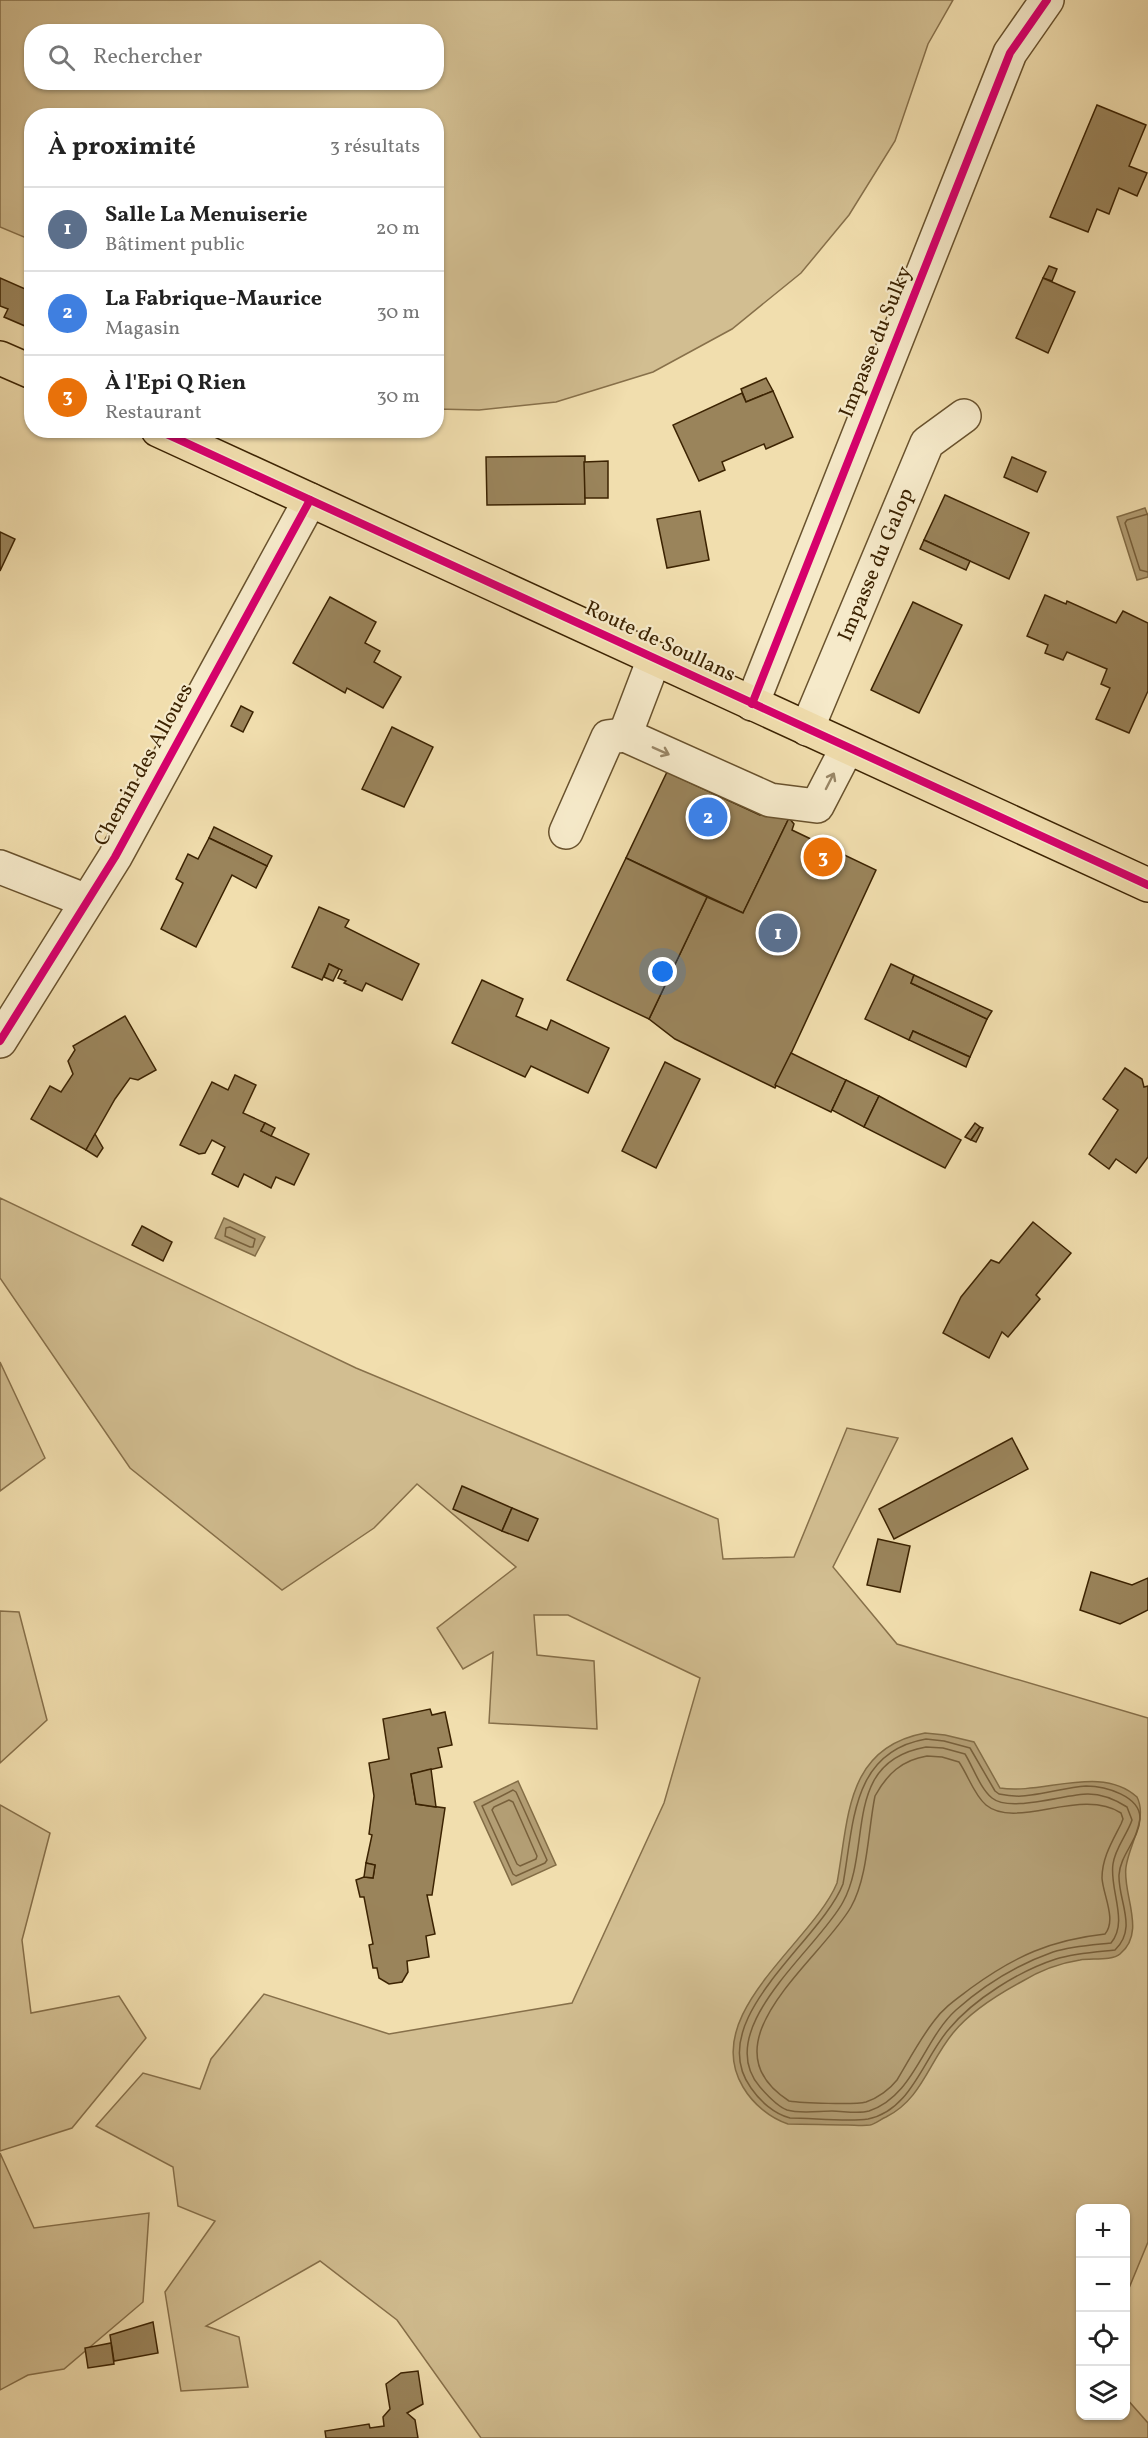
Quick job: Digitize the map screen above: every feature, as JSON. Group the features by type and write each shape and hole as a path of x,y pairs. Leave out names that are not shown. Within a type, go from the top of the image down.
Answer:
{"main road":[{"path":"0,358 24,368"},
{"name":"Route de Soullans","path":"175,438 1148,885"}],"street":[{"name":"Impasse du Sulky","path":"752,704 1010,53 1047,0"},
{"name":"Impasse du Galop","path":"807,729 927,443 964,416"},
{"name":"Chemin des Alloues","path":"0,1041 115,857 310,500"},
{"path":"624,735 654,659"},
{"path":"566,832 608,737 624,735 770,800 817,806 847,748"},
{"path":"0,867 87,901"}],"shaded area":[{"path":"0,0 953,0 928,44 895,141 849,215 801,273 732,329 653,372 556,402 479,410 444,409 444,108 24,108 24,237 0,227"},
{"path":"0,1198 356,1368 718,1519 723,1559 794,1557 847,1428 898,1438 833,1567 897,1644 1148,1718 1148,2242 1130,2286 1130,2204 1076,2204 1076,2420 1130,2420 1130,2403 1148,2423 1148,2438 481,2438 397,2320 320,2261 206,2326 239,2337 248,2387 181,2391 165,2292 215,2221 178,2206 173,2167 96,2126 143,2073 200,2089 211,2059 264,1994 389,2034 572,2003 664,1803 700,1678 568,1615 534,1615 537,1655 594,1661 597,1729 489,1723 493,1652 463,1669 437,1628 516,1567 417,1484 374,1528 282,1590 130,1468 0,1278"},
{"path":"0,1362 45,1458 0,1491"},
{"path":"0,1611 19,1612 47,1720 0,1763"},
{"path":"0,1805 50,1833 22,1940 31,2013 119,1996 146,2038 72,2128 0,2151"},
{"path":"0,2153 34,2228 149,2213 143,2302 64,2369 28,2375 0,2390"}],"water":[{"path":"1145,508 1148,516 1148,577 1137,580 1117,517"},
{"path":"224,1218 265,1237 255,1256 215,1238"},
{"path":"925,1733 974,1742 1000,1788 1034,1788 1089,1781 1123,1787 1137,1797 1140,1805 1139,1823 1126,1867 1132,1912 1132,1935 1128,1945 1116,1956 1080,1960 1050,1968 984,2004 953,2033 908,2101 876,2123 870,2125 788,2124 762,2110 743,2087 733,2060 736,2033 747,2006 764,1980 806,1930 824,1906 837,1883 849,1811 865,1770 879,1754 899,1741"},
{"path":"518,1781 556,1865 512,1885 474,1802"}],"building":[{"path":"1097,105 1146,125 1129,166 1147,173 1137,196 1119,188 1109,214 1097,209 1088,232 1050,217"},
{"path":"1049,266 1057,269 1052,281 1043,278"},
{"path":"0,278 24,288 24,326 4,317 8,309 0,306"},
{"path":"1043,278 1075,292 1048,353 1016,338"},
{"path":"766,378 773,391 746,402 741,389"},
{"path":"773,391 793,437 766,449 764,444 722,462 725,470 699,481 673,425 742,393 746,402"},
{"path":"585,456 585,504 487,505 486,457"},
{"path":"1012,457 1046,472 1037,492 1004,477"},
{"path":"608,461 608,498 585,498 584,462"},
{"path":"945,495 1029,533 1009,579 924,540"},
{"path":"700,511 709,560 667,568 657,519"},
{"path":"0,532 15,539 0,571"},
{"path":"924,540 970,561 966,570 920,549"},
{"path":"1045,595 1066,604 1067,601 1116,623 1123,611 1148,623 1148,691 1129,733 1096,719 1110,688 1101,684 1107,669 1067,652 1063,660 1045,653 1048,645 1027,636"},
{"path":"330,597 376,622 365,643 380,651 374,662 401,677 383,708 347,688 345,693 293,663"},
{"path":"913,602 962,625 919,713 871,690"},
{"path":"241,706 253,712 243,732 231,726"},
{"path":"392,727 433,747 404,807 362,789"},
{"path":"667,772 760,815 763,811 789,818 743,913 626,858"},
{"path":"789,818 794,824 792,830 876,870 775,1088 675,1039 649,1019 707,897 743,913"},
{"path":"214,827 272,856 267,866 209,838"},
{"path":"209,838 267,866 256,888 232,875 196,947 161,929 183,883 176,879 188,854 198,859"},
{"path":"626,858 707,897 649,1019 567,980"},
{"path":"319,907 349,920 345,927 419,964 402,1000 366,983 362,991 344,983 346,981 338,978 342,970 329,964 322,980 292,967"},
{"path":"329,964 339,969 333,981 324,977"},
{"path":"891,964 914,975 911,983 987,1019 970,1057 913,1031 909,1040 865,1019"},
{"path":"914,975 992,1011 987,1019 911,983"},
{"path":"482,980 523,999 516,1016 547,1030 551,1020 609,1048 588,1093 531,1066 525,1077 452,1043"},
{"path":"125,1016 156,1070 138,1080 130,1078 115,1099 86,1150 31,1119 50,1086 61,1092 73,1074 68,1061 75,1050 73,1046"},
{"path":"913,1031 970,1057 966,1067 909,1040"},
{"path":"791,1053 846,1080 831,1112 775,1085"},
{"path":"665,1062 700,1079 656,1168 622,1151"},
{"path":"1125,1068 1142,1079 1144,1087 1148,1086 1148,1157 1136,1173 1116,1159 1109,1169 1089,1154 1118,1110 1103,1099"},
{"path":"235,1075 256,1085 243,1113 265,1123 261,1131 309,1154 294,1185 276,1177 271,1188 244,1174 238,1187 212,1174 225,1147 212,1140 205,1153 199,1154 180,1145 212,1082 228,1090"},
{"path":"846,1080 879,1096 864,1127 832,1110"},
{"path":"879,1096 961,1140 945,1168 864,1127"},
{"path":"265,1123 275,1128 271,1136 261,1131"},
{"path":"975,1123 980,1127 971,1140 965,1137"},
{"path":"980,1127 983,1128 976,1142 971,1140"},
{"path":"95,1134 103,1148 97,1157 86,1150"},
{"path":"1033,1222 1071,1253 1036,1295 1040,1299 1008,1337 1002,1332 989,1358 943,1333 961,1297 991,1260 999,1263"},
{"path":"142,1226 172,1242 163,1261 132,1245"},
{"path":"1012,1438 1028,1469 894,1539 879,1509"},
{"path":"462,1486 512,1508 502,1531 453,1509"},
{"path":"512,1508 538,1519 528,1541 502,1531"},
{"path":"878,1539 910,1546 900,1592 867,1585"},
{"path":"1091,1572 1132,1585 1148,1578 1148,1610 1120,1624 1080,1610"},
{"path":"430,1709 432,1715 445,1712 452,1745 438,1748 442,1767 411,1774 416,1804 445,1808 432,1895 427,1895 435,1934 426,1936 429,1957 407,1961 408,1972 402,1982 389,1984 379,1978 377,1968 373,1968 369,1945 373,1944 364,1897 360,1897 356,1880 364,1877 373,1878 375,1865 366,1863 372,1835 369,1834 374,1796 369,1763 389,1759 383,1719"},
{"path":"431,1769 436,1807 416,1804 411,1774"},
{"path":"366,1863 375,1865 373,1878 364,1877"},
{"path":"153,2322 158,2353 114,2361 110,2335"},
{"path":"111,2343 114,2364 88,2368 85,2348"},
{"path":"418,2371 423,2404 407,2413 415,2420 418,2438 326,2438 325,2431 369,2424 370,2428 384,2426 383,2417 390,2409 386,2384 401,2373"}],"cycle path":[{"path":"752,704 1010,53 1047,0"},
{"path":"175,438 1148,885"},
{"path":"0,1041 115,857 310,500"}],"place":[{"name":"La Fabrique-Maurice","path":"708,817"},
{"name":"À l'Epi Q Rien","path":"823,857"},
{"name":"Salle La Menuiserie","path":"778,933"}]}
